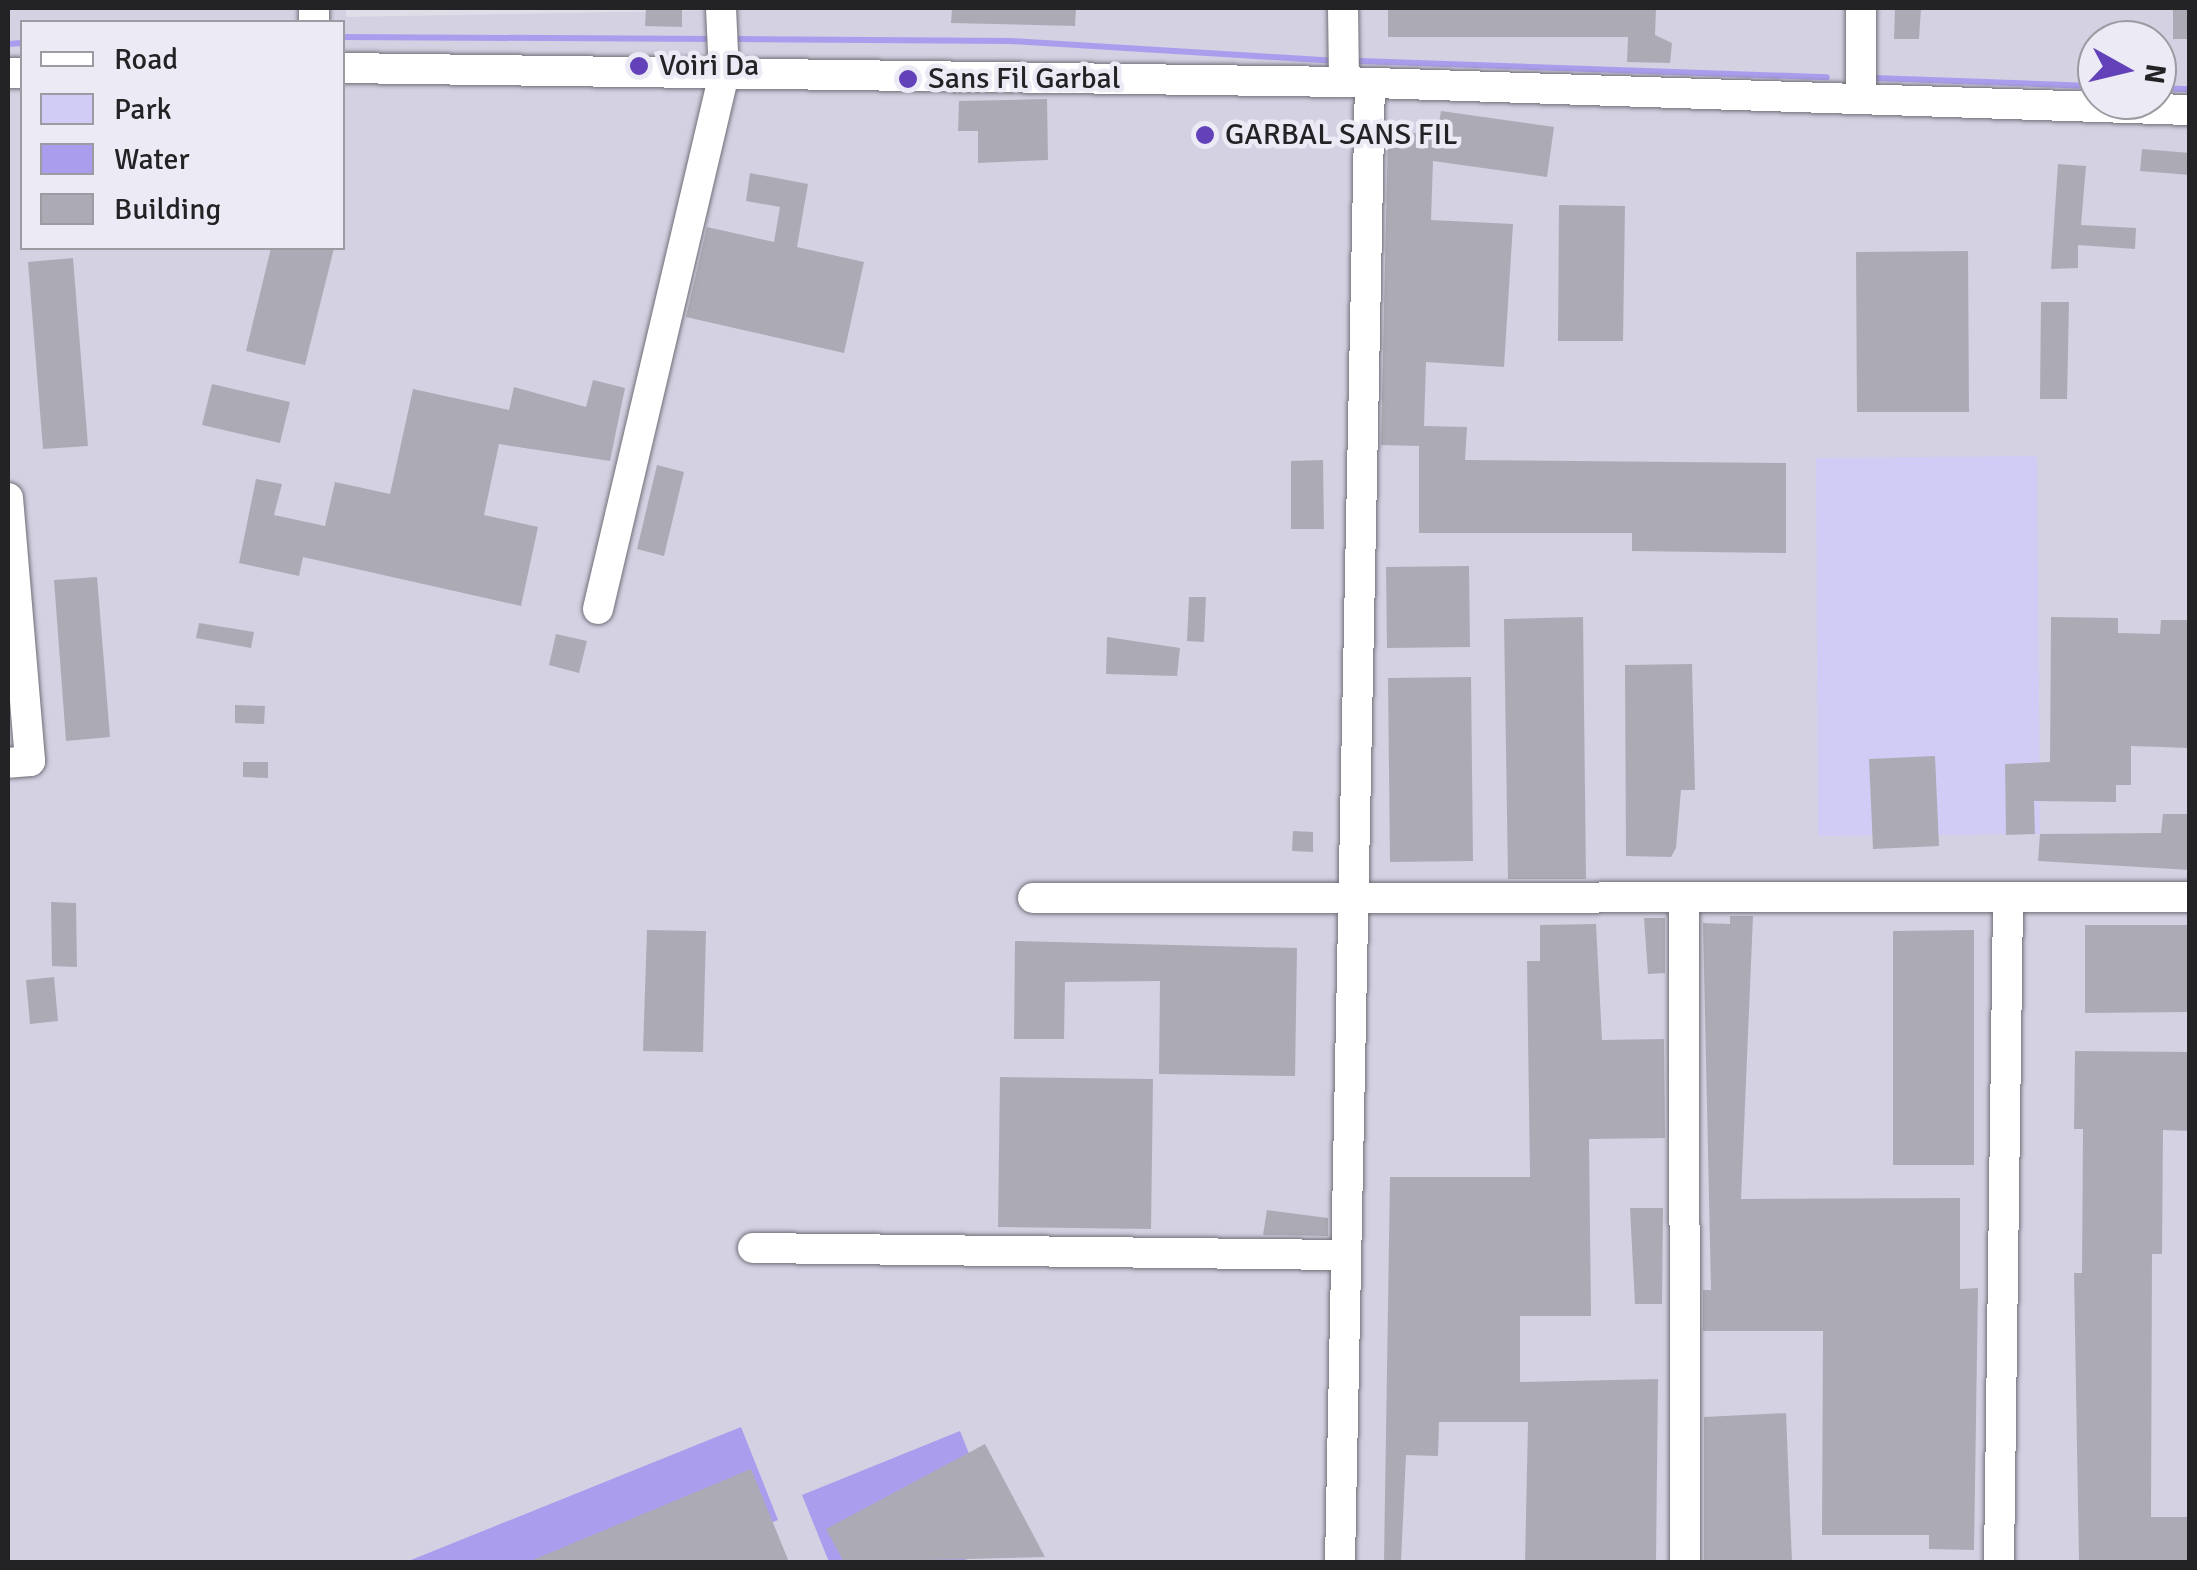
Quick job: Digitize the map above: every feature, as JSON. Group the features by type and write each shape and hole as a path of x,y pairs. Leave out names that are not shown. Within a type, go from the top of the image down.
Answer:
{"street":[{"path":"598,609 724,74 721,8"},
{"path":"1340,1562 1354,899 1357,83 1343,8"},
{"path":"1861,8 1861,96"},
{"path":"345,68 1357,83 1861,96 2190,110"},
{"path":"8,498 9,554 40,720 30,761 8,763"},
{"path":"1999,1562 2008,897"},
{"path":"1033,898 2190,897"},
{"path":"1684,898 1685,1562"},
{"path":"753,1248 1346,1254"}],"shaded area":[{"path":"8,8 346,8 346,17 833,8 2189,8 2189,1562 8,1562"}],"green space":[{"path":"2037,456 2040,834 1818,836 1816,458"}],"water":[{"path":"741,1427 778,1520 672,1562 406,1562"},
{"path":"960,1431 1005,1544 960,1562 829,1562 802,1495"}],"building":[{"path":"646,8 682,8 682,27 645,26"},
{"path":"952,8 1076,8 1075,26 951,23"},
{"path":"1388,8 1656,8 1655,35 1672,43 1670,63 1627,62 1628,37 1388,37"},
{"path":"1895,8 1921,8 1919,39 1894,39"},
{"path":"2173,8 2190,8 2190,39 2177,39 2177,20 2173,20"},
{"path":"1047,99 1048,160 978,163 978,131 958,131 959,101"},
{"path":"1441,111 1554,127 1547,177 1433,161 1431,220 1513,224 1504,367 1426,362 1424,426 1467,427 1465,460 1786,463 1786,553 1632,551 1632,533 1419,533 1419,446 1381,445 1388,132 1437,134"},
{"path":"2142,149 2190,153 2190,175 2140,171"},
{"path":"2058,164 2086,166 2081,225 2136,228 2135,249 2078,245 2078,268 2051,269"},
{"path":"750,173 808,184 797,247 864,262 844,353 686,317 707,227 774,242 780,207 746,201"},
{"path":"1559,205 1625,206 1623,341 1558,341"},
{"path":"271,250 334,250 305,365 246,351"},
{"path":"1968,251 1969,412 1857,412 1856,252"},
{"path":"73,258 88,446 43,449 28,262"},
{"path":"2041,302 2069,302 2067,399 2040,399"},
{"path":"593,380 625,388 610,461 499,444 484,515 538,527 521,606 303,557 299,576 239,563 256,479 282,484 274,515 325,526 335,482 390,494 413,389 509,410 514,387 586,407"},
{"path":"212,384 290,402 280,443 202,425"},
{"path":"1323,460 1324,529 1291,529 1291,461"},
{"path":"657,465 684,472 664,556 637,549"},
{"path":"1469,566 1470,647 1387,648 1386,567"},
{"path":"97,577 110,737 66,741 54,580"},
{"path":"1189,597 1206,597 1204,642 1187,641"},
{"path":"1583,617 1586,879 1508,879 1504,619"},
{"path":"2051,617 2118,618 2118,633 2160,634 2161,620 2190,620 2190,748 2131,746 2131,785 2116,785 2116,802 2034,801 2035,834 2006,835 2005,764 2050,762"},
{"path":"199,623 254,632 251,648 196,638"},
{"path":"556,634 587,641 579,673 549,665"},
{"path":"1107,637 1180,648 1177,676 1106,674"},
{"path":"1692,664 1695,790 1681,790 1676,848 1671,857 1626,856 1625,665"},
{"path":"1471,677 1473,861 1390,862 1388,678"},
{"path":"235,705 265,706 264,724 235,723"},
{"path":"1935,756 1939,846 1873,849 1869,759"},
{"path":"243,762 268,762 268,778 243,777"},
{"path":"2163,814 2190,814 2190,870 2038,861 2040,834 2161,833"},
{"path":"1293,831 1313,832 1313,852 1292,851"},
{"path":"51,902 76,903 77,967 52,966"},
{"path":"1730,916 1753,916 1741,1199 1960,1198 1960,1289 1978,1288 1974,1550 1929,1549 1929,1535 1822,1535 1823,1331 1703,1331 1703,1290 1711,1290 1703,923 1730,924"},
{"path":"1644,918 1665,918 1665,973 1648,974"},
{"path":"1596,924 1602,1040 1664,1039 1665,1138 1589,1139 1591,1316 1520,1316 1520,1382 1658,1379 1656,1562 1525,1562 1528,1422 1439,1422 1438,1456 1406,1455 1401,1562 1384,1562 1390,1177 1530,1177 1527,961 1540,961 1540,925"},
{"path":"2085,925 2190,925 2190,1012 2085,1013"},
{"path":"647,930 706,931 703,1052 643,1051"},
{"path":"1974,930 1974,1165 1893,1165 1893,931"},
{"path":"1015,941 1297,948 1295,1076 1159,1074 1160,981 1065,982 1064,1039 1014,1039"},
{"path":"54,977 58,1021 30,1024 26,980"},
{"path":"2075,1051 2190,1052 2190,1131 2163,1130 2162,1254 2152,1254 2151,1517 2190,1517 2190,1562 2079,1562 2074,1273 2082,1273 2083,1129 2074,1129"},
{"path":"1000,1077 1153,1079 1151,1229 998,1227"},
{"path":"1630,1208 1663,1208 1662,1304 1635,1304"},
{"path":"1267,1210 1328,1218 1328,1236 1263,1235"},
{"path":"1786,1413 1792,1562 1704,1562 1704,1417"},
{"path":"985,1444 1045,1557 844,1562 826,1529"},
{"path":"751,1469 789,1562 528,1562"}],"waterway":[{"path":"345,37 712,39"},
{"path":"738,39 1011,41 1325,60"},
{"path":"8,44 20,43"},
{"path":"1360,61 1827,77"},
{"path":"1875,78 2077,85"},
{"path":"2177,89 2190,89"}],"place":[{"name":"Voiri Da","path":"639,66"},
{"name":"Sans Fil Garbal","path":"908,79"},
{"name":"GARBAL SANS FIL","path":"1205,135"}]}
